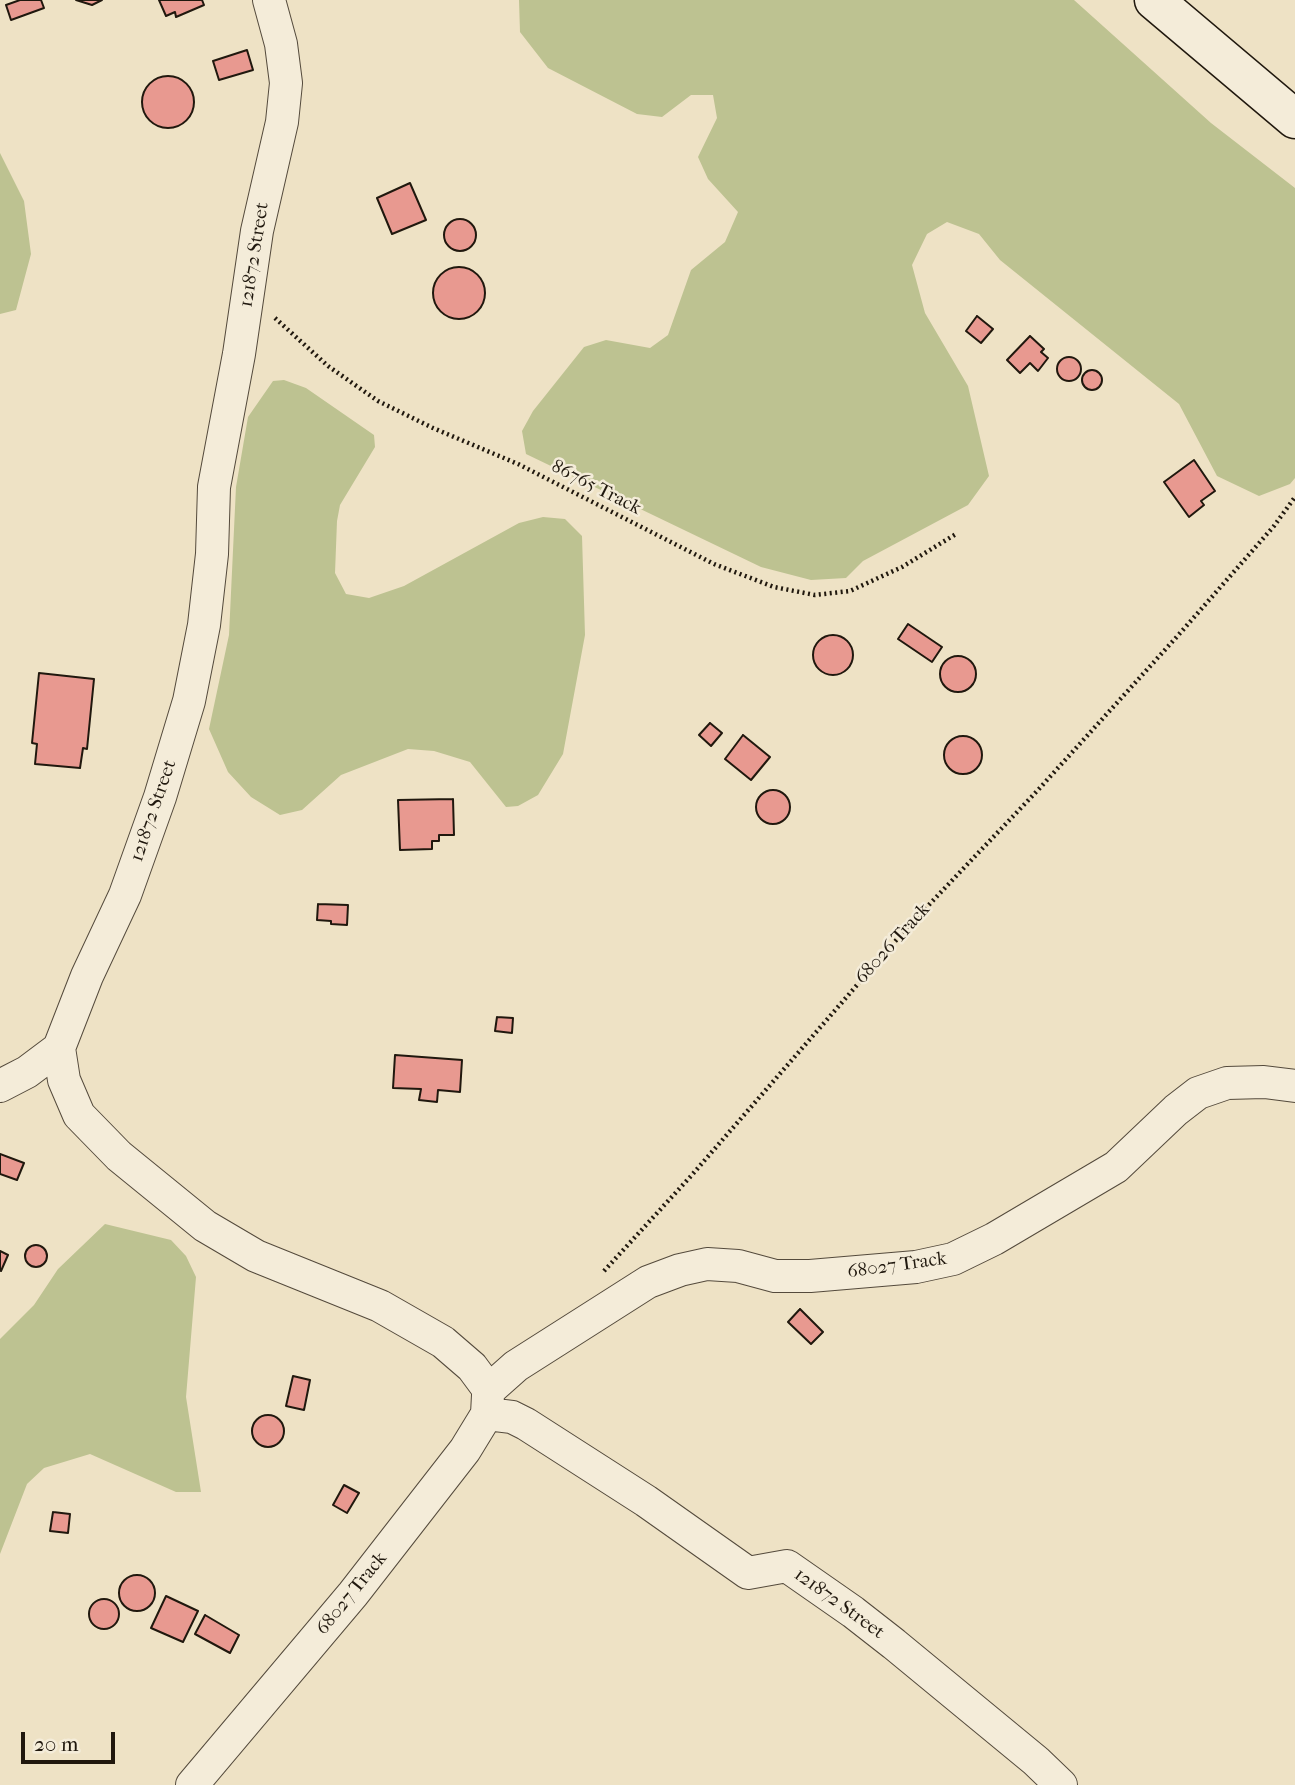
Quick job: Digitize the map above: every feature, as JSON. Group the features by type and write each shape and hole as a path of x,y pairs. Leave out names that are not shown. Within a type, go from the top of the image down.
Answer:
{"street":[{"name":"121872 Street","path":"59,1048 87,975 125,895 160,797 189,701 204,625 212,554 214,487 249,294 257,231 282,122 286,83 281,44 269,0"},
{"path":"1154,0 1295,119"},
{"path":"0,1086 27,1072 59,1048 64,1080 79,1115 119,1156 205,1227 256,1256 380,1306 443,1342 471,1367 488,1402"},
{"name":"68027 Track","path":"192,1785 353,1594 465,1450 488,1402 516,1366 648,1282 680,1270 708,1264 738,1266 775,1276 810,1276 916,1266 953,1259 994,1240 1116,1167 1176,1110 1198,1093 1227,1083 1264,1082 1295,1086"},
{"name":"121872 Street","path":"488,1402 646,1501 748,1573 787,1566 894,1644 1036,1761 1061,1785"}],"path":[{"name":"86765 Track","path":"249,294 328,366 378,401 518,464 714,564 774,587 815,595 850,591 902,567 956,534"},
{"name":"68026 Track","path":"599,1276 691,1177 851,990 1182,631 1275,526 1295,497"}],"green space":[{"path":"519,0 1074,0 1211,123 1295,188 1295,478 1290,484 1259,496 1217,476 1179,404 1000,260 979,234 947,222 927,234 912,265 925,313 968,386 989,476 968,505 863,561 846,578 811,580 761,567 526,454 522,431 533,411 584,347 606,340 650,348 668,335 691,270 725,242 738,212 708,179 698,157 717,118 713,95 691,95 662,117 637,114 548,68 520,32"},
{"path":"0,153 24,201 31,254 16,310 0,314"},
{"path":"284,380 306,388 374,435 375,447 340,505 337,521 335,573 346,594 369,598 404,586 519,523 543,517 565,519 582,536 585,635 563,754 538,795 518,806 506,807 470,762 434,751 408,749 341,775 302,810 280,815 251,797 228,772 209,729 229,635 236,487 248,417 273,381"},
{"path":"105,1224 171,1240 186,1256 196,1277 186,1397 201,1492 176,1492 90,1454 44,1468 27,1484 0,1554 0,1339 34,1305 58,1269"}],"building":[{"path":"20,0 41,0 44,8 11,20 6,5"},
{"path":"76,0 102,0 92,5"},
{"path":"159,0 202,0 204,5 176,17 175,12 166,16"},
{"path":"247,50 253,70 219,80 213,61"},
{"path":"168,76 178,78 186,84 192,92 192,112 186,120 178,126 168,128 158,126 150,120 144,112 142,102 144,92 150,84 158,78"},
{"path":"410,183 426,220 392,234 377,198"},
{"path":"460,219 471,224 476,235 471,246 460,251 449,246 444,235 449,224"},
{"path":"459,267 469,269 477,275 483,283 483,303 477,311 469,317 459,319 449,317 441,311 435,303 433,293 435,283 441,275 449,269"},
{"path":"977,316 993,329 981,343 966,331"},
{"path":"1030,336 1044,349 1041,352 1048,358 1038,371 1030,363 1020,373 1007,360"},
{"path":"1069,357 1078,360 1081,369 1078,378 1069,381 1060,378 1057,369 1060,360"},
{"path":"1092,370 1099,373 1102,380 1099,387 1092,390 1085,387 1082,380 1085,373"},
{"path":"1194,460 1215,491 1201,501 1204,505 1189,517 1164,482"},
{"path":"908,624 942,647 932,662 898,639"},
{"path":"833,635 847,641 853,655 847,669 833,675 819,669 813,655 819,641"},
{"path":"958,656 971,661 976,674 971,687 958,692 945,687 940,674 945,661"},
{"path":"39,673 94,679 87,749 83,748 80,768 35,764 37,744 32,743"},
{"path":"710,723 722,733 711,746 699,735"},
{"path":"743,735 770,757 751,780 725,759"},
{"path":"963,736 976,742 982,755 976,768 963,774 950,768 944,755 950,742"},
{"path":"773,790 785,795 790,807 785,819 773,824 761,819 756,807 761,795"},
{"path":"453,799 454,835 439,835 439,841 432,841 432,849 400,850 398,800"},
{"path":"318,904 348,905 347,925 317,920"},
{"path":"497,1017 513,1018 512,1033 495,1031"},
{"path":"395,1055 462,1060 460,1092 438,1090 437,1102 419,1100 421,1089 393,1088"},
{"path":"0,1154 24,1163 17,1180 0,1174"},
{"path":"36,1245 44,1248 47,1256 44,1264 36,1267 28,1264 25,1256 28,1248"},
{"path":"0,1251 8,1255 1,1271 0,1270"},
{"path":"800,1309 823,1332 811,1344 788,1322"},
{"path":"293,1376 310,1380 304,1410 286,1406"},
{"path":"268,1415 279,1420 284,1431 279,1442 268,1447 257,1442 252,1431 257,1420"},
{"path":"344,1485 359,1493 347,1513 333,1505"},
{"path":"53,1512 70,1514 68,1533 50,1531"},
{"path":"137,1575 150,1580 155,1593 150,1606 137,1611 124,1606 119,1593 124,1580"},
{"path":"166,1596 198,1611 183,1642 151,1628"},
{"path":"104,1599 115,1603 119,1614 115,1625 104,1629 93,1625 89,1614 93,1603"},
{"path":"205,1615 239,1635 230,1653 195,1634"}]}
